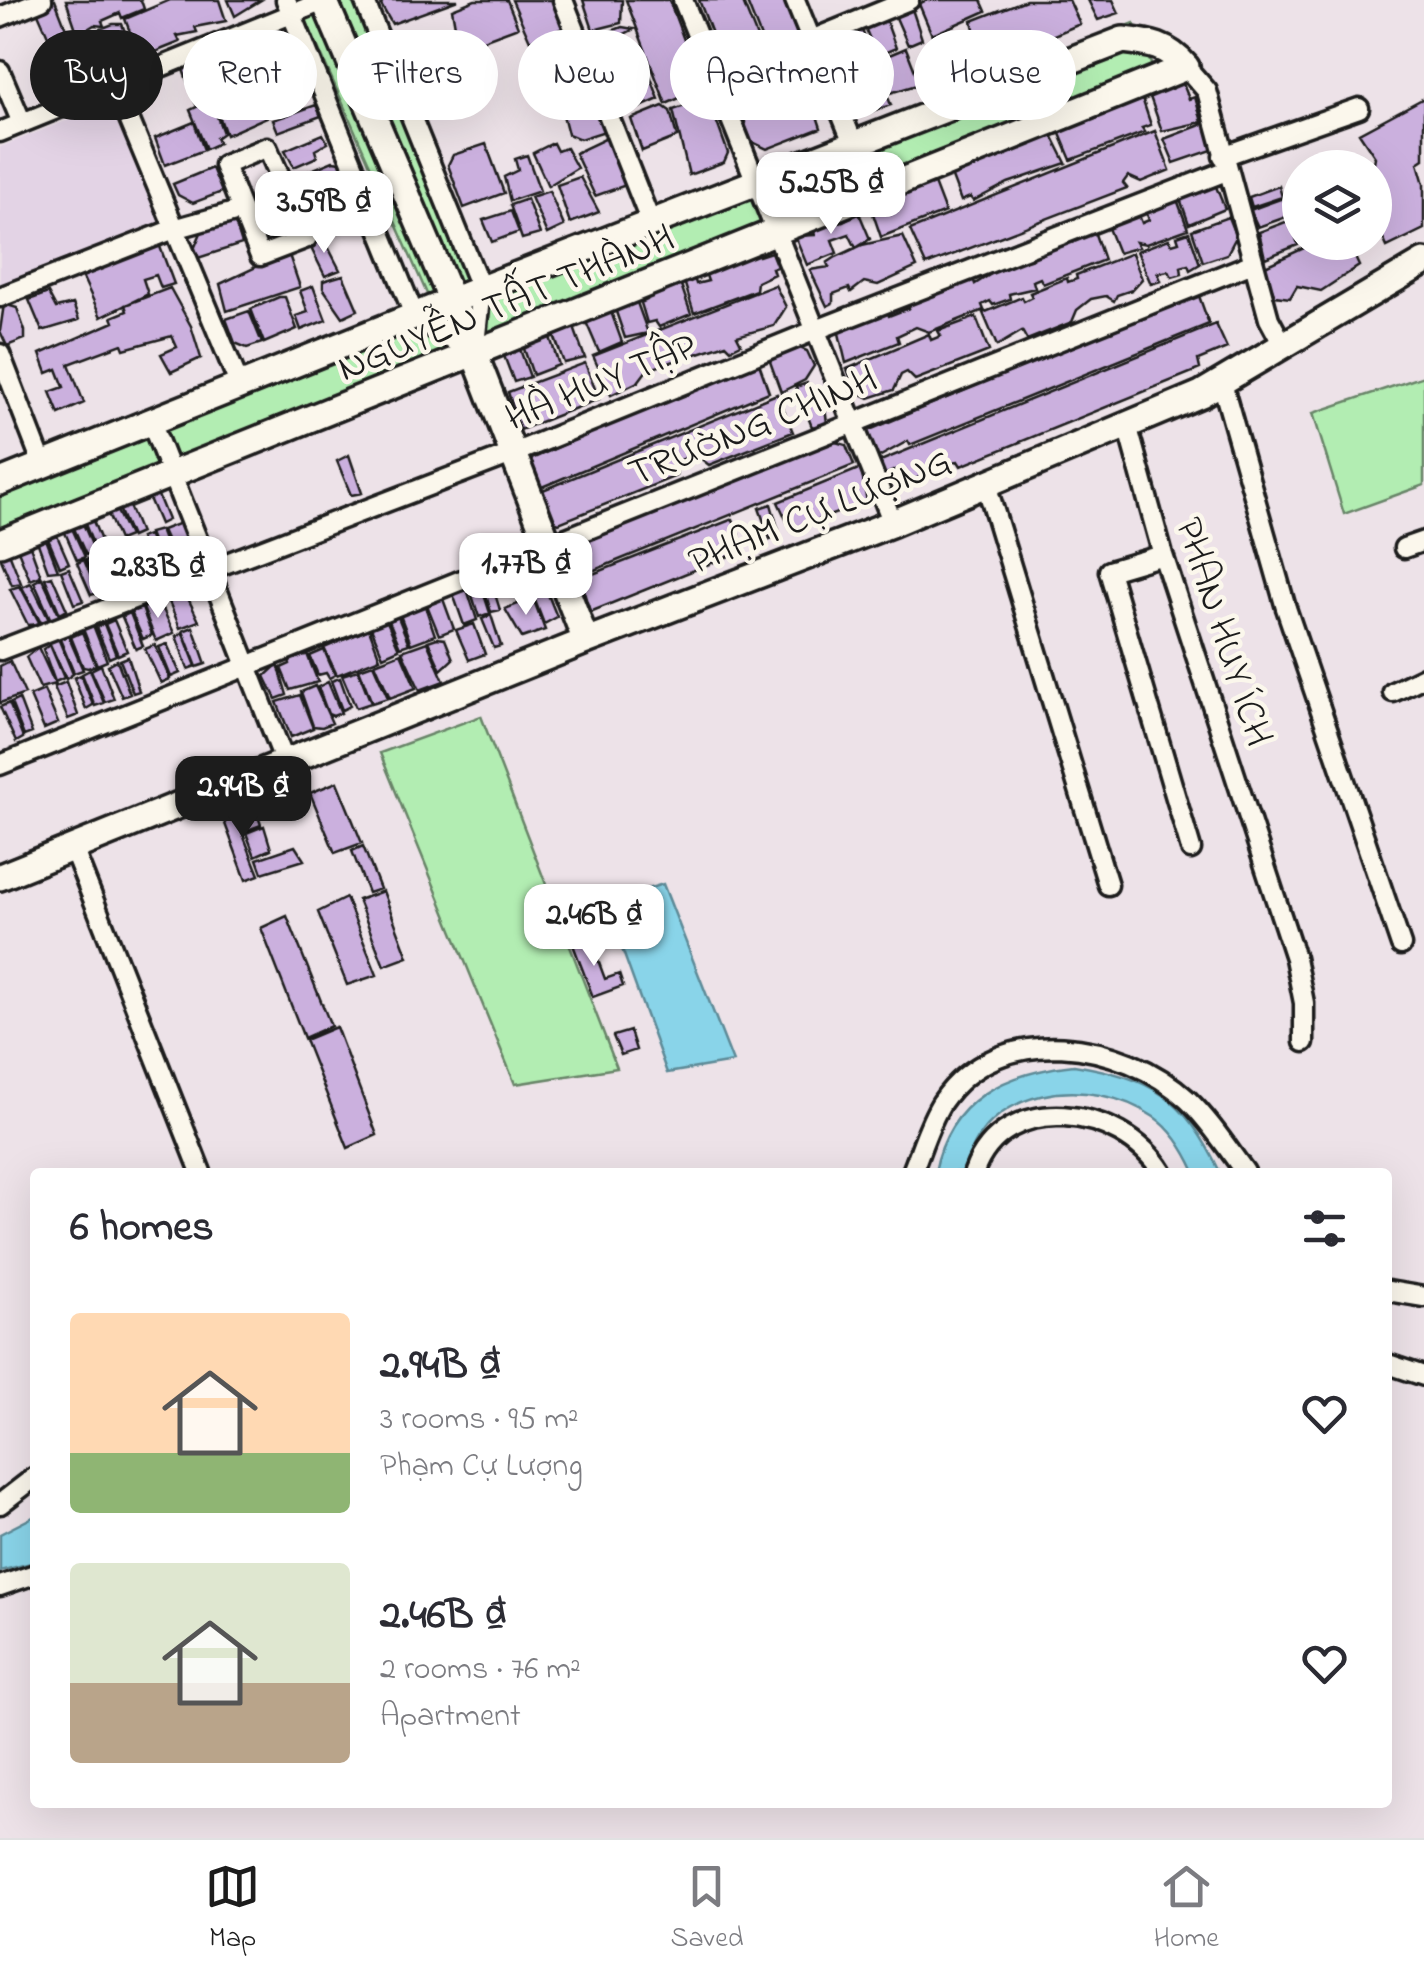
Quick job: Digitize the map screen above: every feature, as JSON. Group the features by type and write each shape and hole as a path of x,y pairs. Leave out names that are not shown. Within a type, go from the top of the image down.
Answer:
{"street":[{"path":"0,17 42,0"},
{"path":"163,63 288,7 325,0 449,302 474,353 586,641"},
{"path":"364,0 481,289 474,353"},
{"path":"563,0 652,223"},
{"path":"683,0 893,523"},
{"path":"795,0 807,30"},
{"path":"836,30 909,0"},
{"path":"288,7 415,317 474,353"},
{"name":"NGUYỄN TẤT THÀNH","path":"0,482 481,289 1122,40 1156,44 1173,52 1186,67 0,543"},
{"path":"1186,67 1207,91 1268,318 1282,343"},
{"path":"0,71 22,123"},
{"name":"HÀ HUY TẬP","path":"0,650 514,453 1359,108"},
{"path":"0,132 30,120"},
{"path":"129,120 240,386"},
{"path":"844,120 854,145"},
{"path":"267,147 308,238 260,256 242,210 224,164 267,147"},
{"path":"0,297 174,228 242,210"},
{"name":"PHẠM CỰ LƯỢNG","path":"0,877 586,641 893,523 1222,384 1282,343 1424,262"},
{"name":"TRƯỜNG CHINH","path":"0,765 244,663 1252,263"},
{"path":"0,356 43,465"},
{"path":"1222,384 1286,608 1401,946"},
{"path":"150,422 285,762"},
{"name":"PHAN HUY ÍCH","path":"1126,425 1163,556 1294,958 1304,1004 1304,1042"},
{"path":"986,484 1108,885"},
{"path":"1404,548 1424,541"},
{"path":"1163,556 1109,571 1191,848"},
{"path":"1393,692 1424,677"},
{"path":"72,848 199,1168"},
{"path":"914,1168 942,1102 968,1075 1005,1054 1056,1046 1096,1049 1149,1071 1189,1101 1242,1168"},
{"path":"976,1168 984,1152 1010,1128 1027,1120 1061,1117 1117,1128 1140,1142 1159,1168"},
{"path":"1392,1291 1424,1296"},
{"path":"1392,1365 1424,1376"},
{"path":"0,1504 30,1481"},
{"path":"0,1586 30,1576"}],"shaded area":[{"path":"68,120 124,120 165,224 0,289 0,147"}],"green space":[{"path":"297,0 358,0 372,30 337,30 337,90 317,45 317,30 310,30"},
{"path":"1134,23 1154,71 1076,102 1076,46"},
{"path":"914,111 914,120 1031,120 0,532 0,475 431,303 350,120 414,120 488,281"},
{"path":"1424,376 1424,485 1344,514 1313,413"},
{"path":"481,716 617,1068 515,1084 380,753"}],"water":[{"path":"663,884 733,1062 667,1073 605,902"},
{"path":"1074,1065 1146,1085 1180,1109 1218,1168 1193,1168 1167,1128 1128,1103 1070,1092 1015,1105 992,1121 975,1143 966,1168 936,1168 942,1147 967,1108 1003,1083"},
{"path":"30,1519 30,1563 0,1571 0,1534"}],"building":[{"path":"55,0 67,30 45,30 36,9"},
{"path":"66,0 141,0 144,9 122,18 120,13 102,21 104,26 76,30"},
{"path":"170,0 219,0 226,21 183,30 183,35 177,36 180,42 163,49 163,30 129,30 125,19"},
{"path":"228,0 261,0 235,16"},
{"path":"384,0 458,0 392,24 381,5"},
{"path":"475,0 507,0 518,27 498,34 498,30 456,30 452,9"},
{"path":"512,0 554,0 566,27 525,30"},
{"path":"583,0 622,0 621,23 593,30"},
{"path":"626,0 669,0 680,30 670,30 670,102 666,104 650,62 650,30 638,30"},
{"path":"699,0 742,0 754,30 711,30"},
{"path":"746,0 785,0 797,30 758,30"},
{"path":"927,0 981,0 986,11 943,30 930,30 919,4"},
{"path":"1026,0 1069,0 1080,24 1066,30 974,30 972,21"},
{"path":"1088,0 1113,0 1119,13 1098,20"},
{"path":"911,6 919,30 914,30 914,42 908,45 894,13"},
{"path":"884,15 889,30 866,30 863,23"},
{"path":"122,24 124,30 98,30"},
{"path":"906,48 914,69 914,86 894,92 894,53"},
{"path":"650,75 659,99 650,103"},
{"path":"1182,81 1189,99 1195,97 1202,122 1162,131 1149,94"},
{"path":"1141,95 1151,125 1142,128 1145,132 1071,160 1058,129"},
{"path":"1424,98 1424,159 1418,163 1424,184 1424,229 1392,245 1392,150 1370,150 1359,133"},
{"path":"663,106 670,111 677,137 642,151 631,120 650,120 650,111"},
{"path":"194,120 218,120 223,133 216,138 219,143 206,149"},
{"path":"221,120 260,120 226,135"},
{"path":"273,120 310,120 278,132"},
{"path":"564,120 599,120 605,131 580,139 568,134"},
{"path":"675,120 716,120 728,153 724,162 689,175"},
{"path":"745,120 818,120 821,128 767,149 748,140"},
{"path":"194,122 204,150 165,165 155,138"},
{"path":"1206,123 1215,149 1174,163 1164,139"},
{"path":"1050,131 1066,163 1008,183 973,201 970,197 961,201 950,172"},
{"path":"1155,131 1170,170 1141,182 1128,176 1123,183 1127,188 926,265 910,230"},
{"path":"323,134 328,143 315,150 317,157 294,167 285,150"},
{"path":"611,136 629,184 595,196 575,153"},
{"path":"553,143 557,151 566,148 577,168 548,186 533,153"},
{"path":"486,144 504,193 464,208 448,165 453,155"},
{"path":"527,155 540,191 510,201 504,177 518,170 515,159"},
{"path":"333,161 340,162 343,171 302,186 297,176"},
{"path":"212,168 222,192 193,203 178,195 173,184"},
{"path":"580,177 599,212 570,223 557,185"},
{"path":"932,178 945,212 881,237 870,205"},
{"path":"1213,179 1225,209 1189,224 1178,193"},
{"path":"1279,186 1282,197 1252,207 1249,197"},
{"path":"347,188 355,207 318,223 308,204"},
{"path":"549,191 564,226 547,234 531,197"},
{"path":"1175,194 1188,229 1146,244 1136,242 1139,247 1118,253 1106,223 1137,210 1142,223 1149,220 1144,206"},
{"path":"1282,198 1282,218 1258,227 1250,210"},
{"path":"527,199 540,234 522,239 510,205"},
{"path":"511,211 519,232 492,242 483,220"},
{"path":"839,212 843,221 859,213 870,239 856,248 849,234 832,240 837,253 807,265 795,236 815,235 812,227"},
{"path":"233,216 242,244 198,258 194,249 203,228"},
{"path":"1228,217 1236,237 1227,254 1203,262 1192,230"},
{"path":"1282,223 1282,251 1265,258 1259,232"},
{"path":"1094,231 1104,260 1043,284 1040,278 1033,281 1035,288 1009,294 1010,299 993,305 990,301 982,305 984,310 929,332 916,327 897,336 899,342 846,363 838,329 870,314 872,318 887,311 889,316 909,308 905,300 972,276 975,284 1024,253 1027,261 1033,259 1031,249"},
{"path":"1189,232 1200,264 1190,270 1188,265 1181,267 1182,274 1172,277 1169,271 1158,273 1161,281 1151,284 1137,251 1169,239 1172,244 1179,242 1177,236"},
{"path":"903,236 917,267 878,285 864,282 851,292 849,288 833,294 833,303 827,306 810,270 829,267 827,263 836,257 862,245"},
{"path":"323,237 340,270 325,276 308,242"},
{"path":"159,244 174,284 161,288 156,275 143,279 148,294 101,317 82,276"},
{"path":"755,248 759,256 771,252 777,267 772,268 774,274 757,282 756,290 694,313 683,278 693,274 696,284 708,281 703,267 747,258 745,250"},
{"path":"288,252 300,287 227,311 220,284"},
{"path":"1132,253 1142,279 1132,290 1117,295 1114,301 1106,296 1091,299 1077,310 1072,322 1027,340 1022,331 997,346 983,313 1022,297 1024,301 1032,297 1030,293 1067,278 1068,282 1077,279 1076,275"},
{"path":"1282,258 1356,260 1359,266 1321,291 1297,286 1290,298 1275,296 1263,267"},
{"path":"343,275 358,310 343,317 323,288 323,281"},
{"path":"679,279 691,314 659,327 655,321 647,323 641,303 647,300 646,294"},
{"path":"775,285 786,307 774,326 737,336 741,344 731,349 726,344 647,370 638,382 611,395 593,356"},
{"path":"313,286 326,320 301,330 296,316 308,312 300,291"},
{"path":"170,288 191,326 201,358 171,372 161,354 177,347 172,336 124,349 122,344 69,364 84,403 59,414 50,392 64,387 57,369 47,373 40,354 114,322 112,317 127,311 125,305"},
{"path":"48,293 56,308 73,304 79,320 42,331 29,300"},
{"path":"1198,293 1209,324 910,445 908,441 877,458 867,431"},
{"path":"285,297 297,329 264,343 251,309"},
{"path":"635,297 648,333 625,338 613,303"},
{"path":"4,304 17,308 25,331 25,339 7,346 0,331"},
{"path":"610,309 622,342 599,352 583,315"},
{"path":"249,311 262,343 247,348 235,343 226,319"},
{"path":"976,317 989,351 915,380 907,372 901,375 894,390 869,398 856,391 847,369 929,334 931,340 941,336 938,331"},
{"path":"572,322 585,358 564,363 552,330"},
{"path":"1216,324 1227,348 1198,360 1200,369 961,466 958,461 903,484 895,470 883,476 878,462"},
{"path":"548,331 559,365 533,375 521,340"},
{"path":"517,341 530,377 514,382 501,348"},
{"path":"795,346 807,351 814,366 805,380 781,392 768,356"},
{"path":"757,358 769,392 537,489 527,461"},
{"path":"585,363 599,399 520,430 508,392"},
{"path":"807,383 816,407 825,407 827,423 812,427 796,387"},
{"path":"777,394 793,432 709,465 700,458 688,457 678,461 676,476 559,523 546,518 538,492"},
{"path":"832,441 846,445 854,465 577,577 572,560 581,557 580,544"},
{"path":"349,455 362,493 351,495 337,461"},
{"path":"861,468 867,502 791,530 778,502"},
{"path":"157,493 168,520 160,524 148,496"},
{"path":"127,501 140,533 131,537 117,504"},
{"path":"771,504 780,535 770,539 759,508"},
{"path":"114,505 129,536 119,540 106,509"},
{"path":"91,516 104,548 96,552 83,519"},
{"path":"81,519 95,552 86,555 72,524"},
{"path":"733,519 744,550 590,612 580,579"},
{"path":"180,523 185,536 177,564 162,530"},
{"path":"70,524 85,557 77,560 63,528"},
{"path":"160,530 173,564 162,568 149,533"},
{"path":"55,531 69,563 60,567 46,534"},
{"path":"44,534 58,570 48,571 36,538"},
{"path":"148,535 162,568 154,572 140,538"},
{"path":"29,543 41,576 30,580 17,548"},
{"path":"124,545 137,576 127,583 112,549"},
{"path":"8,550 21,583 12,585 0,557"},
{"path":"96,556 110,588 99,592 86,560"},
{"path":"84,560 98,593 91,595 77,563"},
{"path":"538,566 547,592 529,598 520,572"},
{"path":"69,568 83,601 74,604 61,571"},
{"path":"519,573 528,598 519,603 509,577"},
{"path":"52,576 67,610 60,614 45,578"},
{"path":"42,578 60,617 51,620 34,582"},
{"path":"490,578 500,610 491,612 482,581"},
{"path":"480,582 490,613 479,617 469,586"},
{"path":"31,583 49,620 41,623 22,587"},
{"path":"20,586 40,624 28,625 10,589"},
{"path":"467,589 477,620 464,625 453,594"},
{"path":"184,590 199,621 180,628 167,597"},
{"path":"547,592 557,617 544,624 534,598"},
{"path":"533,598 545,630 522,638 505,609"},
{"path":"443,599 454,629 439,635 427,605"},
{"path":"159,601 174,633 156,641 143,608"},
{"path":"425,606 435,635 411,644 400,615"},
{"path":"142,608 152,635 143,639 131,612"},
{"path":"130,613 143,646 136,649 122,617"},
{"path":"491,615 501,646 494,648 482,619"},
{"path":"398,617 409,644 400,647 389,621"},
{"path":"386,619 399,649 383,656 370,625"},
{"path":"114,620 127,651 118,655 105,624"},
{"path":"104,624 116,655 109,658 96,627"},
{"path":"474,624 485,654 469,660 456,630"},
{"path":"93,625 107,661 97,665 83,629"},
{"path":"193,627 206,664 197,667 183,631"},
{"path":"369,629 380,658 337,675 324,648"},
{"path":"82,632 96,665 88,668 83,667 71,637"},
{"path":"67,633 83,670 74,673 59,637"},
{"path":"183,633 196,666 188,669 176,636"},
{"path":"58,638 73,674 66,679 49,642"},
{"path":"445,639 453,659 441,670 428,641"},
{"path":"427,642 444,681 420,690 402,651"},
{"path":"167,644 180,673 171,677 159,647"},
{"path":"50,645 64,678 55,682 43,649"},
{"path":"155,645 170,679 161,683 145,649"},
{"path":"38,647 55,684 40,688 26,657"},
{"path":"324,650 335,675 329,678 326,673 318,675 310,656"},
{"path":"401,653 416,688 390,698 375,663"},
{"path":"307,654 318,682 290,690 281,668 290,664 289,660"},
{"path":"128,657 139,691 133,693 120,660"},
{"path":"117,660 130,694 122,697 108,665"},
{"path":"10,661 25,694 0,703 0,666"},
{"path":"278,664 287,695 276,699 265,676"},
{"path":"373,664 388,698 372,703 359,669"},
{"path":"101,665 114,699 105,702 91,670"},
{"path":"90,670 104,703 95,706 82,674"},
{"path":"358,670 371,703 356,708 342,675"},
{"path":"81,675 93,705 86,709 74,678"},
{"path":"340,678 350,706 342,710 331,681"},
{"path":"66,682 78,715 68,719 54,687"},
{"path":"328,682 341,713 333,716 328,714 318,687"},
{"path":"315,686 332,723 322,727 313,726 301,692"},
{"path":"44,690 58,723 44,729 30,696"},
{"path":"300,695 313,728 291,737 277,702"},
{"path":"19,699 32,733 24,736 11,703"},
{"path":"9,703 23,738 16,742 0,707"},
{"path":"337,782 362,843 335,853 310,793"},
{"path":"256,810 261,825 242,832 259,875 246,880 224,821"},
{"path":"264,826 271,849 255,856 246,833"},
{"path":"295,846 304,860 262,873 257,859"},
{"path":"363,846 380,889 368,893 352,851"},
{"path":"383,891 408,957 384,966 358,900"},
{"path":"346,898 377,975 347,985 318,912"},
{"path":"287,916 331,1026 304,1038 261,928"},
{"path":"589,936 605,979 619,974 623,986 593,997 572,942"},
{"path":"336,1027 377,1135 348,1148 305,1040"},
{"path":"630,1031 636,1050 621,1055 613,1036"}]}
